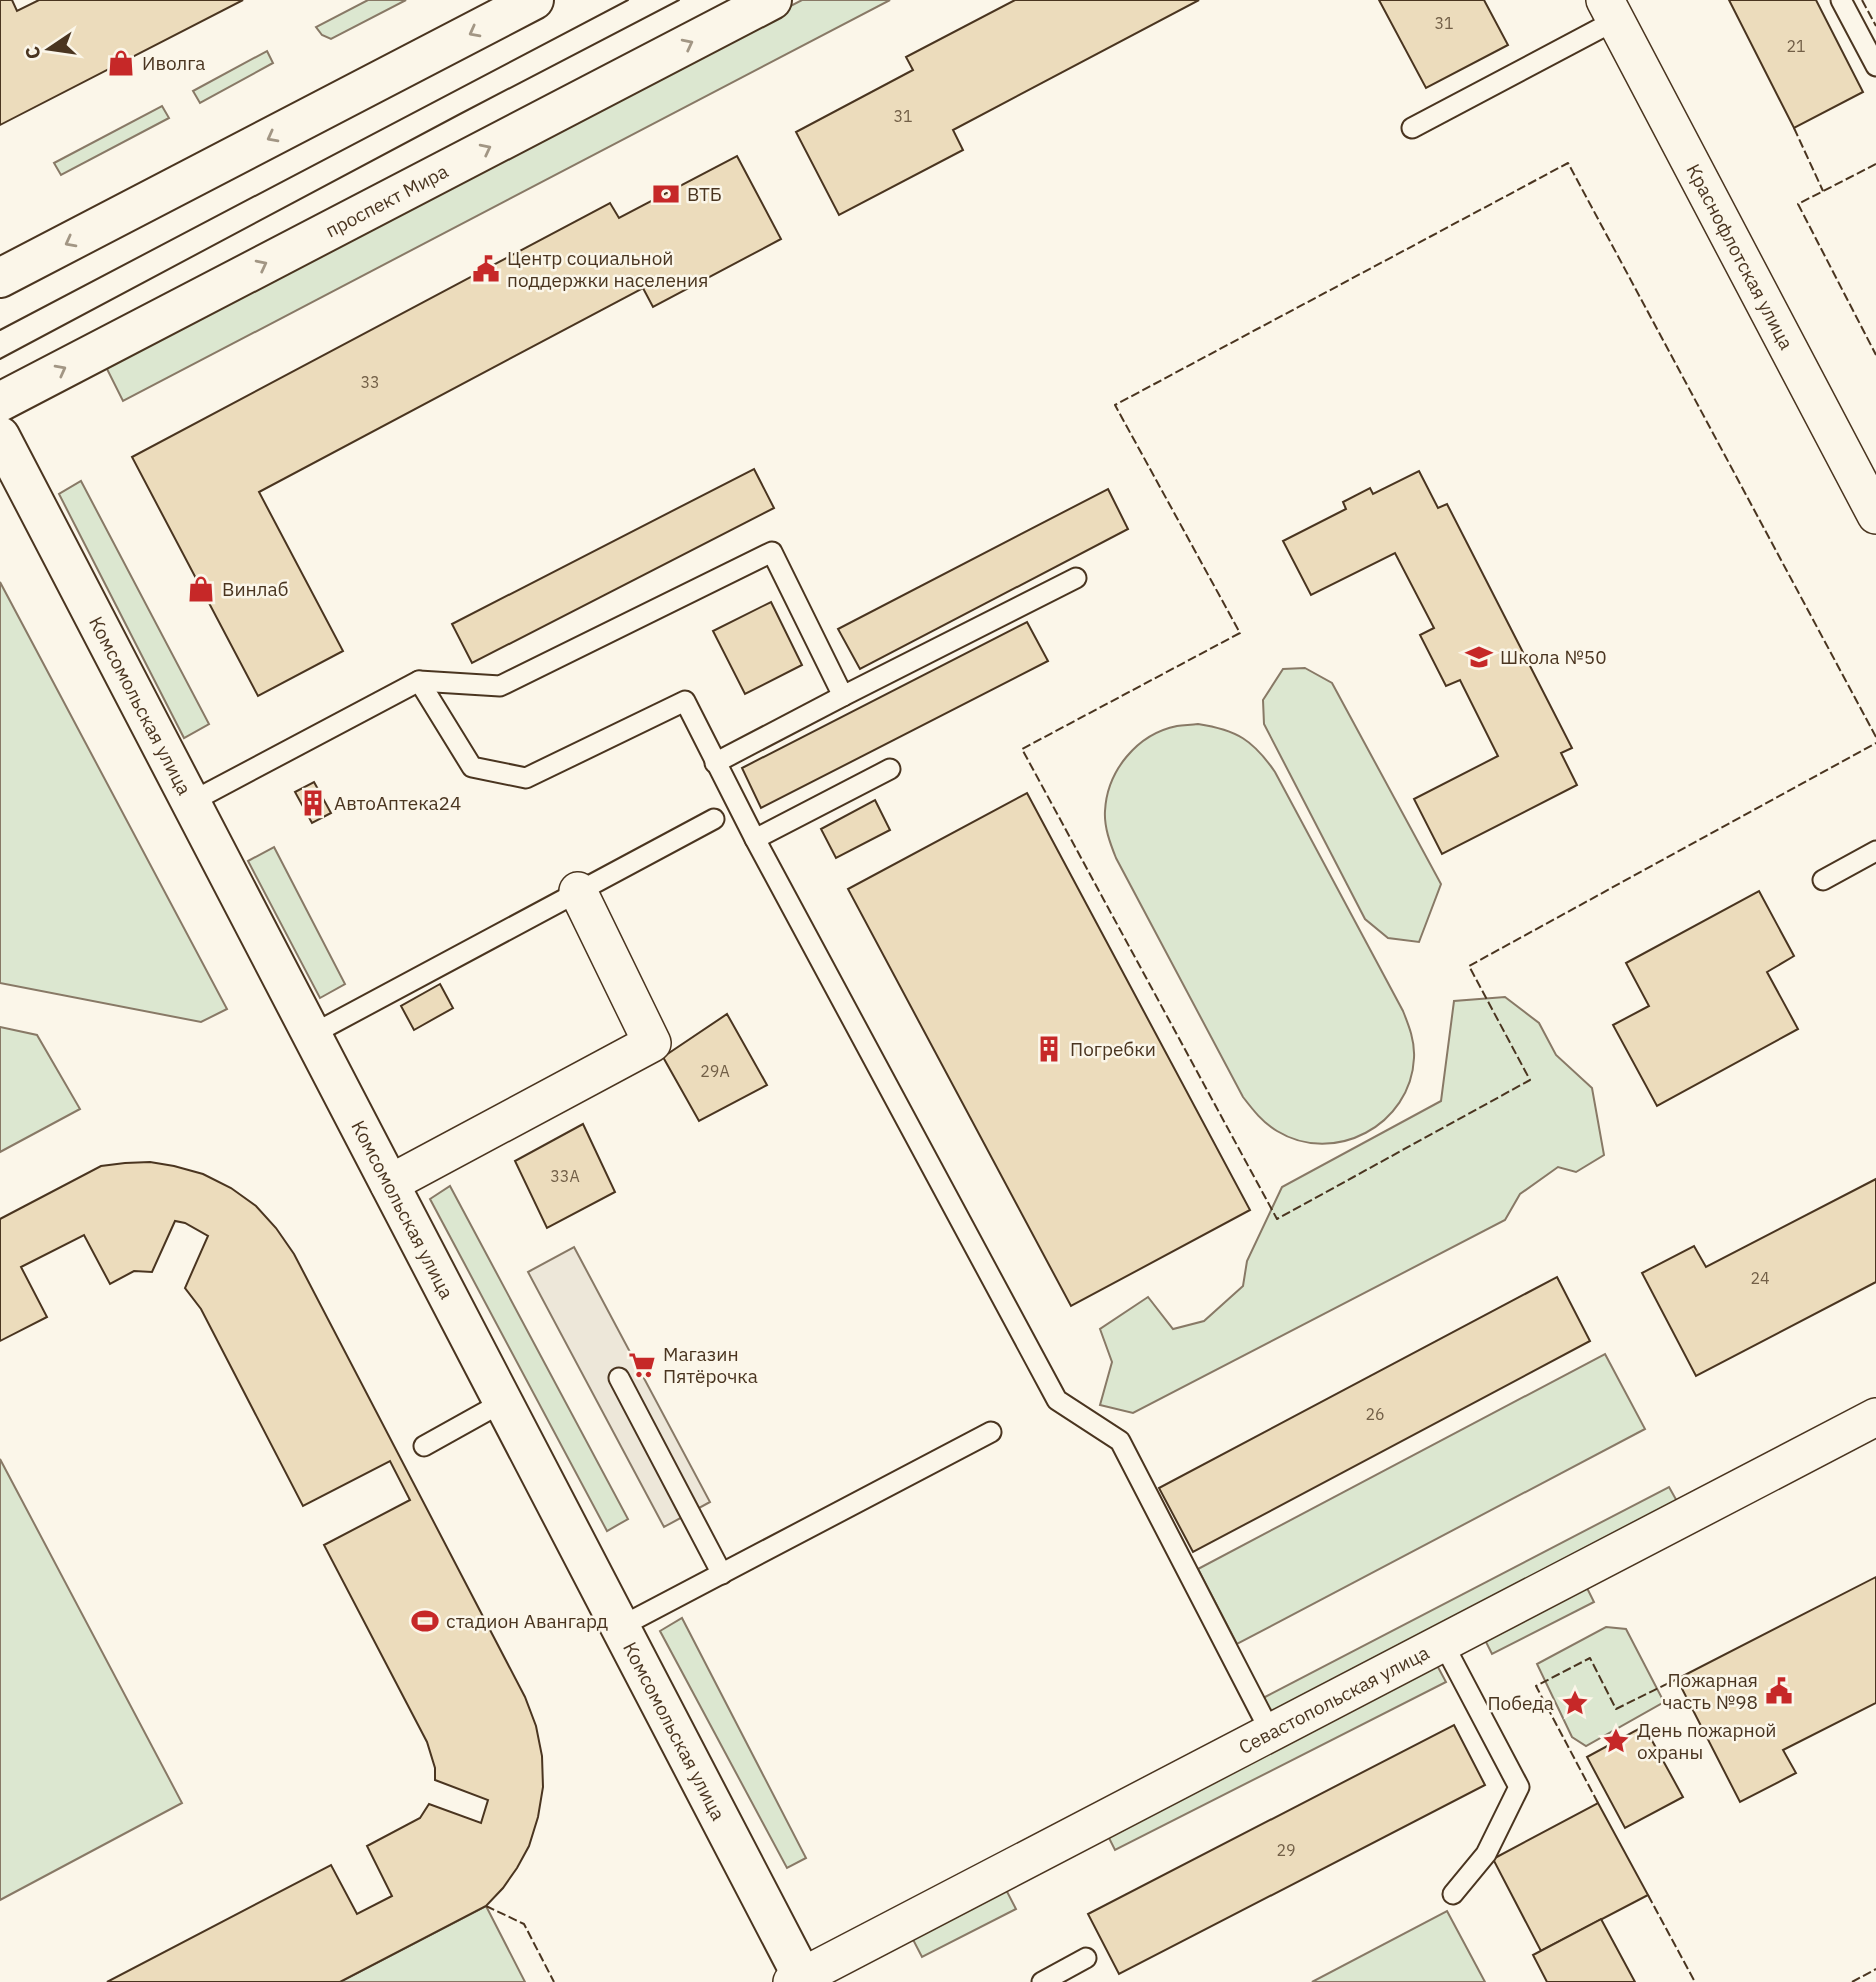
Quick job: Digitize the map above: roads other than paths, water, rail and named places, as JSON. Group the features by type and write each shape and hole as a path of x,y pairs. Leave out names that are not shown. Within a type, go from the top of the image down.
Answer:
{"street":[{"path":"0,278 534,0"},
{"name":"проспект Мира","path":"0,402 772,0"},
{"name":"Краснофлотская улица","path":"1611,10 1876,515"},
{"name":"Комсомольская улица","path":"0,436 620,1627 800,1980"},
{"path":"388,1184 652,1043 578,891"},
{"name":"Севастопольская улица","path":"800,1980 1876,1417"}],"lane":[{"path":"1841,0 1876,66"},
{"path":"1412,128 1611,10"},
{"path":"191,802 419,681 500,686 772,552 843,696"},
{"path":"715,763 1076,578"},
{"path":"419,681 472,767 526,778 685,701 755,839 1057,1400 1120,1441 1270,1733"},
{"path":"755,839 890,769"},
{"path":"311,1035 714,819"},
{"path":"1823,880 1876,852"},
{"path":"619,1378 722,1574"},
{"path":"424,1446 503,1402"},
{"path":"620,1627 990,1432"},
{"path":"1443,1643 1520,1787 1486,1854 1453,1894"},
{"path":"1042,1982 1086,1958"}],"tram line":[{"path":"0,330 628,0"},
{"path":"0,359 679,0"}],"place":[{"name":"Иволга","path":"121,63"},
{"name":"ВТБ","path":"666,194"},
{"name":"Центр социальной поддержки населения","path":"486,269"},
{"name":"Винлаб","path":"201,589"},
{"name":"Школа №50","path":"1479,657"},
{"name":"АвтоАптека24","path":"313,803"},
{"name":"Погребки","path":"1049,1049"},
{"name":"Магазин Пятёрочка","path":"642,1365"},
{"name":"стадион Авангард","path":"425,1621"},
{"name":"Пожарная часть №98","path":"1779,1691"},
{"name":"Победа","path":"1575,1703"},
{"name":"День пожарной охраны","path":"1616,1741"}]}
